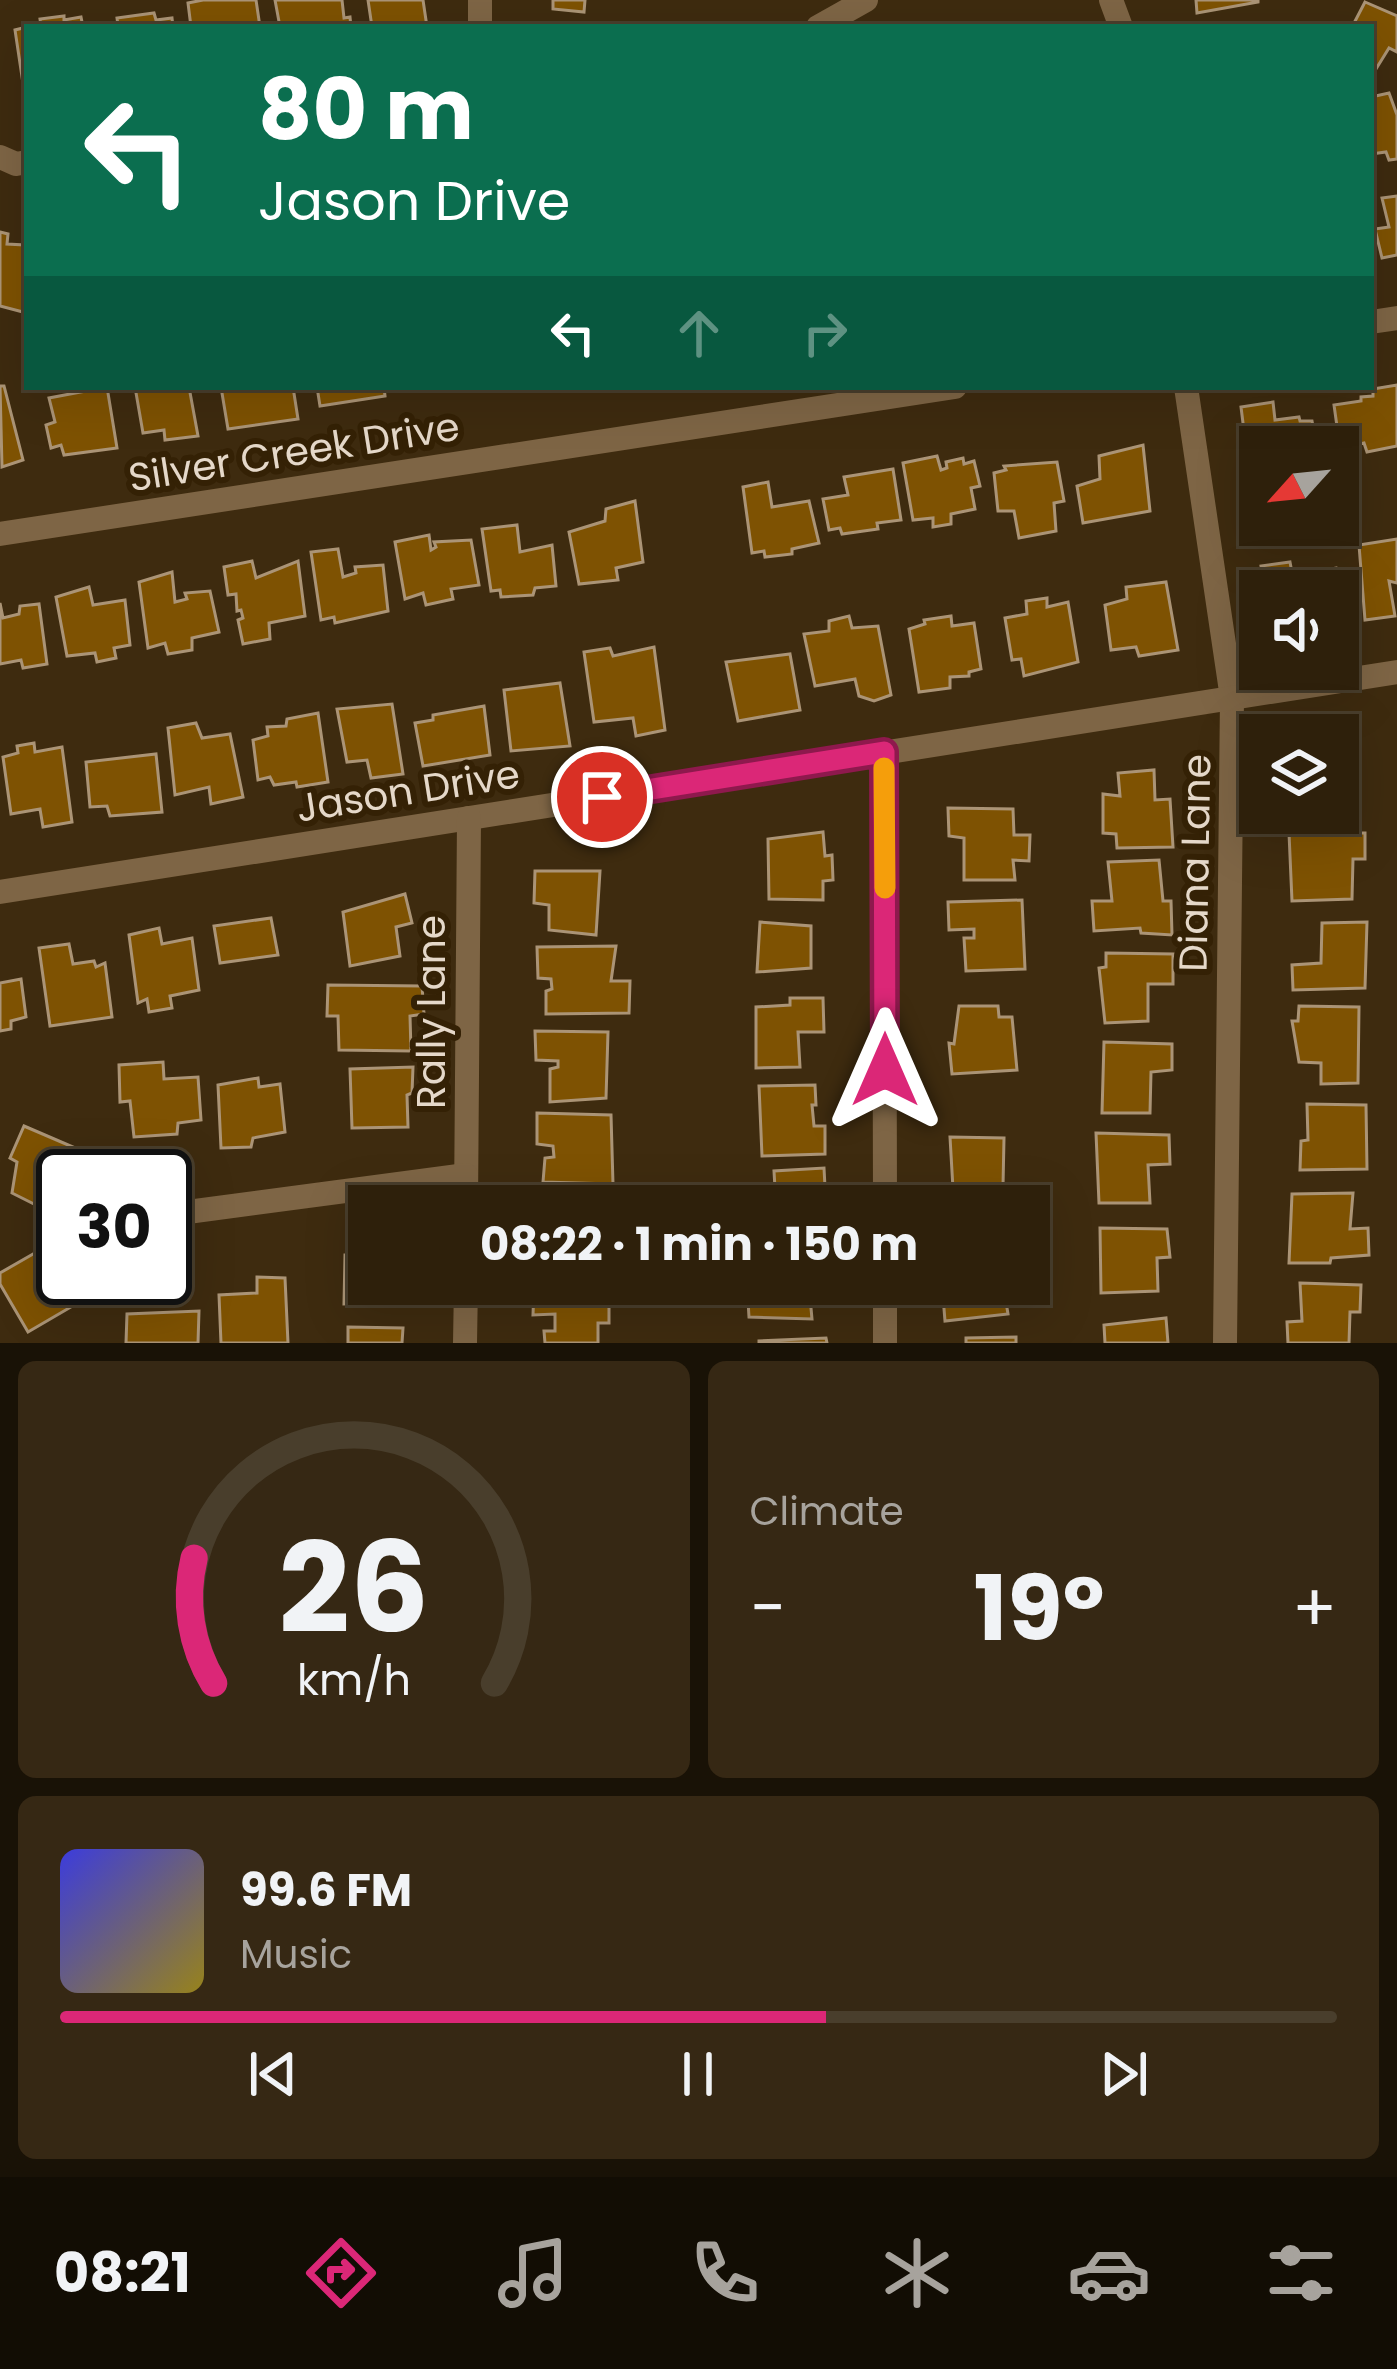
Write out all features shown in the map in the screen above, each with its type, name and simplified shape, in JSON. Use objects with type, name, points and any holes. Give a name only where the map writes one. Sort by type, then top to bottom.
[{"type":"street","points":[[823,24],[866,0]]},
{"type":"street","name":"Silver Creek Drive","points":[[0,534],[936,390]]},
{"type":"street","name":"Diana Lane","points":[[1186,390],[1232,698],[1226,1343]]},
{"type":"street","name":"Jason Drive","points":[[0,892],[1397,672]]},
{"type":"street","points":[[884,752],[885,1185]]},
{"type":"street","name":"Rally Lane","points":[[466,1185],[469,818]]},
{"type":"street","points":[[192,1211],[466,1175]]},
{"type":"street","points":[[465,1343],[466,1305]]},
{"type":"street","points":[[885,1305],[885,1343]]},
{"type":"building","points":[[256,0],[260,24],[191,24],[188,3]]},
{"type":"building","points":[[275,0],[342,0],[344,18],[350,17],[351,24],[279,24]]},
{"type":"building","points":[[368,0],[423,0],[427,24],[372,24]]},
{"type":"building","points":[[553,0],[585,0],[584,12],[553,9]]},
{"type":"building","points":[[1196,0],[1258,0],[1258,2],[1197,13]]},
{"type":"building","points":[[1365,2],[1397,16],[1397,52],[1389,48],[1374,68],[1374,24],[1354,24]]},
{"type":"building","points":[[154,13],[156,20],[172,18],[173,24],[118,24],[117,18]]},
{"type":"building","points":[[81,17],[82,24],[41,24],[40,19]]},
{"type":"building","points":[[24,28],[24,90],[15,30]]},
{"type":"building","points":[[1389,93],[1397,115],[1397,159],[1389,160],[1386,152],[1374,154],[1374,96]]},
{"type":"building","points":[[1397,196],[1397,255],[1382,258],[1375,229],[1389,227],[1382,198]]},
{"type":"building","points":[[0,232],[8,234],[7,244],[24,245],[24,297],[23,312],[0,306]]},
{"type":"building","points":[[1397,385],[1397,446],[1367,452],[1364,443],[1359,444],[1359,426],[1337,426],[1334,405],[1361,401],[1361,397],[1373,396],[1374,390]]},
{"type":"building","points":[[0,386],[4,386],[23,460],[2,467]]},
{"type":"building","points":[[107,390],[117,448],[64,455],[61,445],[51,448],[46,425],[55,422],[49,398]]},
{"type":"building","points":[[136,390],[190,390],[198,436],[165,440],[164,430],[143,433]]},
{"type":"building","points":[[222,390],[293,390],[298,419],[228,429]]},
{"type":"building","points":[[317,390],[384,390],[385,396],[320,406]]},
{"type":"building","points":[[1273,402],[1275,420],[1299,417],[1312,421],[1313,426],[1243,426],[1241,407]]},
{"type":"building","points":[[1143,445],[1150,511],[1083,523],[1077,486],[1100,479],[1099,456]]},
{"type":"building","points":[[937,456],[941,470],[947,468],[946,462],[974,461],[980,486],[971,488],[975,509],[951,514],[951,524],[933,527],[933,518],[913,520],[903,463]]},
{"type":"building","points":[[1057,462],[1064,501],[1054,503],[1056,531],[1019,538],[1014,511],[998,511],[994,473],[1006,470],[1004,466]]},
{"type":"building","points":[[893,469],[901,520],[842,534],[840,528],[829,530],[823,499],[848,495],[844,477]]},
{"type":"building","points":[[768,482],[772,507],[809,501],[819,543],[792,549],[792,554],[765,557],[764,551],[752,553],[743,487]]},
{"type":"building","points":[[635,501],[643,562],[616,568],[618,580],[579,584],[569,532],[605,521],[606,509]]},
{"type":"building","points":[[517,525],[520,552],[552,545],[556,586],[535,588],[533,595],[501,597],[500,590],[491,591],[482,529]]},
{"type":"building","points":[[429,535],[431,550],[436,547],[434,542],[471,540],[479,585],[451,589],[453,599],[426,605],[423,593],[405,599],[395,542]]},
{"type":"building","points":[[1397,539],[1397,583],[1389,581],[1395,616],[1365,620],[1359,545]]},
{"type":"building","points":[[338,549],[343,577],[356,573],[355,567],[383,565],[388,611],[335,623],[334,617],[321,620],[311,552]]},
{"type":"building","points":[[252,561],[256,578],[298,561],[305,616],[269,623],[270,639],[243,644],[238,620],[243,618],[241,610],[237,611],[236,594],[228,595],[224,567]]},
{"type":"building","points":[[1290,562],[1291,570],[1262,570],[1261,566]]},
{"type":"building","points":[[172,572],[175,602],[187,599],[185,593],[210,591],[219,632],[192,638],[192,650],[168,654],[165,643],[148,648],[139,582]]},
{"type":"building","points":[[1166,582],[1178,650],[1139,656],[1136,647],[1111,650],[1105,605],[1127,599],[1126,587]]},
{"type":"building","points":[[89,587],[93,605],[125,600],[130,645],[114,648],[116,658],[97,662],[95,653],[67,656],[56,597]]},
{"type":"building","points":[[1047,598],[1047,607],[1068,602],[1078,662],[1024,676],[1021,659],[1012,660],[1005,618],[1027,614],[1026,601]]},
{"type":"building","points":[[0,603],[3,618],[19,614],[20,606],[39,604],[47,664],[23,668],[21,660],[0,664]]},
{"type":"building","points":[[849,616],[852,628],[878,626],[891,695],[874,701],[859,696],[855,679],[815,686],[804,634],[829,631],[829,621]]},
{"type":"building","points":[[951,616],[952,626],[974,623],[981,669],[969,676],[950,677],[950,688],[919,692],[909,629],[925,624],[924,620]]},
{"type":"building","points":[[654,647],[665,730],[636,736],[633,718],[594,722],[584,652],[610,648],[613,656]]},
{"type":"building","points":[[790,654],[800,710],[738,721],[726,662]]},
{"type":"building","points":[[560,683],[570,746],[511,751],[504,690]]},
{"type":"building","points":[[392,704],[403,774],[371,778],[367,760],[347,762],[337,709]]},
{"type":"building","points":[[484,706],[490,755],[423,766],[415,723]]},
{"type":"building","points":[[318,713],[328,782],[297,787],[296,782],[274,785],[270,777],[258,780],[253,740],[268,736],[267,727],[286,726],[287,719]]},
{"type":"building","points":[[196,723],[202,738],[230,734],[243,797],[211,804],[209,787],[175,795],[168,728]]},
{"type":"building","points":[[34,743],[35,752],[62,747],[72,822],[43,827],[40,809],[11,814],[3,757],[18,753],[17,746]]},
{"type":"building","points":[[156,754],[162,812],[110,816],[107,806],[90,807],[86,762]]},
{"type":"building","points":[[1154,770],[1155,800],[1170,799],[1173,847],[1117,848],[1116,834],[1103,833],[1103,794],[1120,796],[1118,773]]},
{"type":"building","points":[[948,808],[1013,809],[1014,835],[1030,835],[1029,861],[1013,860],[1015,880],[964,880],[964,838],[949,836]]},
{"type":"building","points":[[823,832],[825,856],[832,855],[833,880],[823,881],[823,900],[769,899],[768,839]]},
{"type":"building","points":[[1365,833],[1365,859],[1353,859],[1352,899],[1292,901],[1289,834]]},
{"type":"building","points":[[1159,860],[1163,901],[1171,901],[1172,935],[1141,933],[1140,928],[1094,931],[1092,901],[1112,901],[1108,862]]},
{"type":"building","points":[[535,871],[600,871],[596,935],[549,930],[549,905],[534,903]]},
{"type":"building","points":[[405,894],[412,923],[396,927],[400,956],[350,966],[343,912]]},
{"type":"building","points":[[1022,900],[1025,969],[966,971],[964,938],[974,938],[974,929],[949,930],[948,902]]},
{"type":"building","points":[[271,918],[278,955],[220,963],[214,926]]},
{"type":"building","points":[[760,922],[811,926],[811,968],[757,972]]},
{"type":"building","points":[[1367,922],[1365,988],[1293,990],[1292,965],[1321,963],[1322,923]]},
{"type":"building","points":[[159,928],[162,944],[192,938],[199,990],[170,996],[172,1008],[149,1012],[147,999],[138,1003],[129,935]]},
{"type":"building","points":[[69,944],[73,964],[94,961],[96,967],[105,963],[112,1017],[50,1026],[39,948]]},
{"type":"building","points":[[616,946],[611,981],[630,981],[629,1013],[546,1014],[551,979],[538,978],[537,947]]},
{"type":"building","points":[[1106,953],[1173,954],[1173,984],[1148,984],[1148,1021],[1105,1023],[1099,968],[1106,967]]},
{"type":"building","points":[[21,979],[26,1017],[0,1031],[0,983]]},
{"type":"building","points":[[328,985],[422,986],[424,1014],[410,1016],[411,1051],[339,1050],[338,1016],[327,1016]]},
{"type":"building","points":[[790,998],[823,998],[824,1032],[798,1032],[800,1067],[756,1068],[756,1007],[790,1005]]},
{"type":"building","points":[[959,1006],[998,1006],[999,1017],[1012,1017],[1017,1070],[952,1074],[949,1043],[954,1044]]},
{"type":"building","points":[[1299,1006],[1359,1007],[1358,1083],[1321,1084],[1321,1063],[1299,1062],[1292,1021],[1298,1021]]},
{"type":"building","points":[[535,1031],[608,1032],[606,1098],[550,1102],[550,1069],[558,1067],[558,1061],[536,1060]]},
{"type":"building","points":[[1104,1042],[1172,1044],[1172,1070],[1151,1072],[1150,1113],[1102,1113]]},
{"type":"building","points":[[163,1062],[164,1079],[198,1077],[201,1120],[178,1123],[177,1134],[134,1137],[130,1101],[120,1102],[119,1065]]},
{"type":"building","points":[[413,1067],[412,1093],[407,1095],[408,1127],[352,1128],[350,1069]]},
{"type":"building","points":[[258,1078],[259,1087],[280,1084],[285,1132],[253,1138],[251,1147],[221,1148],[218,1085]]},
{"type":"building","points":[[815,1085],[814,1126],[825,1126],[825,1154],[762,1156],[759,1086]]},
{"type":"building","points":[[1307,1104],[1366,1105],[1367,1169],[1300,1170],[1301,1141],[1308,1140]]},
{"type":"building","points":[[537,1113],[611,1115],[613,1184],[543,1182],[545,1158],[554,1157],[553,1146],[537,1144]]},
{"type":"building","points":[[24,1126],[78,1149],[36,1149],[36,1205],[12,1193],[17,1162],[10,1158]]},
{"type":"building","points":[[1096,1133],[1169,1135],[1170,1164],[1148,1165],[1150,1203],[1099,1203]]},
{"type":"building","points":[[950,1137],[1004,1138],[1003,1185],[953,1185]]},
{"type":"building","points":[[824,1168],[825,1185],[775,1185],[774,1171]]},
{"type":"building","points":[[1353,1193],[1350,1229],[1368,1228],[1369,1255],[1331,1258],[1330,1263],[1289,1263],[1292,1194]]},
{"type":"building","points":[[1100,1228],[1167,1229],[1170,1257],[1157,1258],[1158,1291],[1101,1293]]},
{"type":"building","points":[[36,1252],[36,1305],[74,1305],[28,1332],[0,1284],[0,1273]]},
{"type":"building","points":[[345,1255],[348,1255],[348,1304],[344,1304]]},
{"type":"building","points":[[257,1277],[285,1278],[288,1343],[221,1343],[219,1295],[257,1293]]},
{"type":"building","points":[[1300,1283],[1361,1285],[1360,1312],[1350,1312],[1349,1343],[1288,1343],[1287,1322],[1302,1321]]},
{"type":"building","points":[[533,1305],[609,1305],[609,1323],[598,1323],[598,1343],[545,1343],[544,1331],[555,1331],[555,1314],[533,1315]]},
{"type":"building","points":[[748,1305],[811,1305],[812,1319],[749,1317]]},
{"type":"building","points":[[944,1305],[1006,1305],[1008,1314],[945,1321]]},
{"type":"building","points":[[199,1311],[198,1343],[126,1343],[127,1314]]},
{"type":"building","points":[[1166,1318],[1168,1343],[1105,1343],[1104,1325]]},
{"type":"building","points":[[348,1327],[403,1328],[402,1343],[348,1343]]},
{"type":"building","points":[[1016,1337],[1016,1343],[966,1343],[966,1338]]},
{"type":"building","points":[[826,1338],[827,1343],[759,1343],[759,1341]]},
{"type":"slow traffic","points":[[884,768],[885,888]]},
{"type":"route","points":[[602,797],[884,752],[885,1070]]}]
